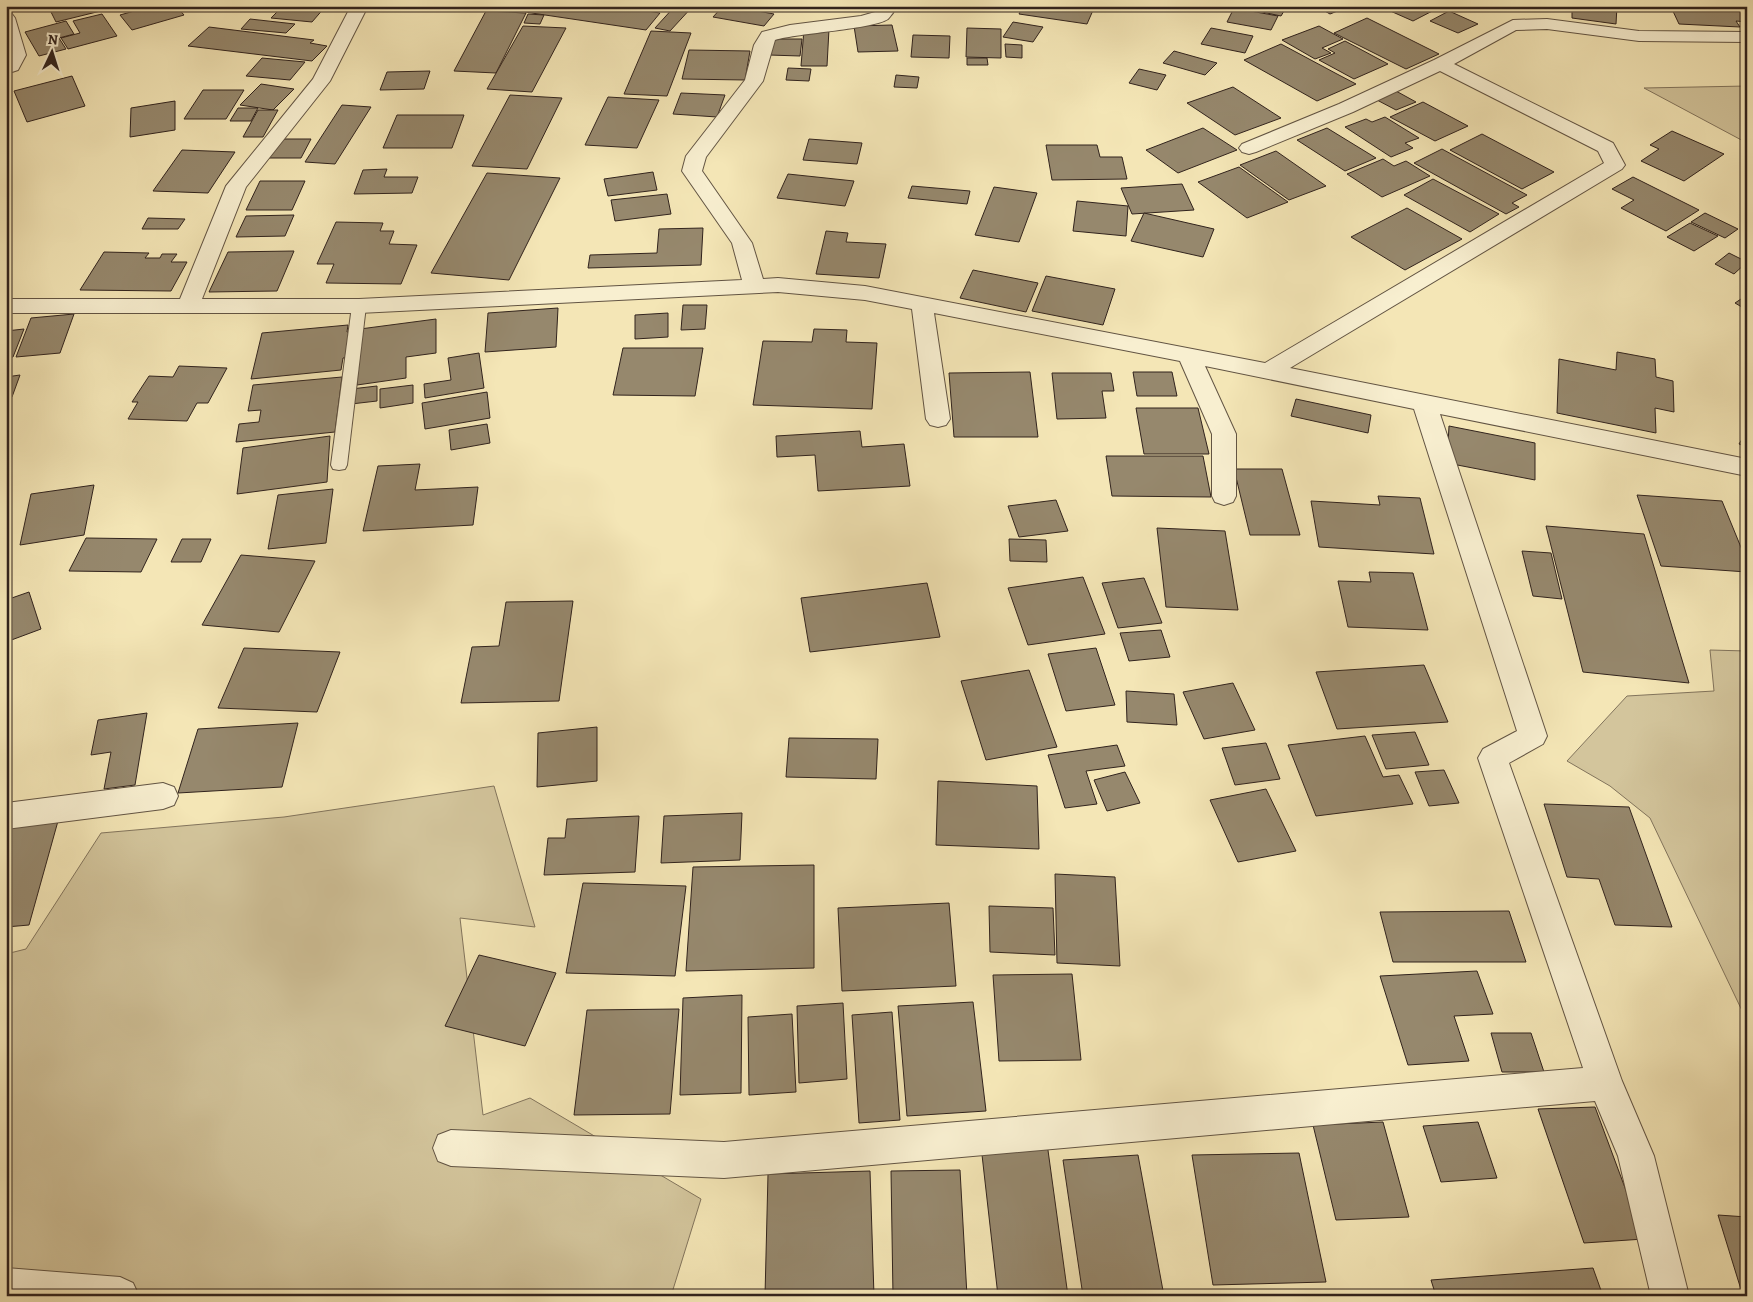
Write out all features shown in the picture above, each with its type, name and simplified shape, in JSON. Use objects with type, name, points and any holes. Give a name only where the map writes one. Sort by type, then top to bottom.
[{"type":"street","points":[[189,305],[236,186],[320,81],[360,6]]},
{"type":"street","points":[[754,286],[742,243],[692,171],[696,156],[754,81],[763,45],[768,36],[790,30],[862,21],[881,16],[889,6]]},
{"type":"street","points":[[6,18],[17,55],[12,66],[6,69]]},
{"type":"street","points":[[1248,148],[1346,108],[1440,64],[1508,19],[1640,36],[1747,37]]},
{"type":"street","points":[[1269,371],[1615,165],[1606,147],[1440,64]]},
{"type":"street","points":[[6,306],[359,306],[778,285],[865,293],[1189,355],[1747,468]]},
{"type":"street","points":[[922,303],[938,419]]},
{"type":"street","points":[[1189,355],[1224,434],[1224,496]]},
{"type":"street","points":[[1424,402],[1533,736],[1494,758],[1605,1083],[1636,1156],[1670,1296]]},
{"type":"street","points":[[6,816],[163,796]]},
{"type":"street","points":[[451,1148],[724,1160],[1605,1083]]},
{"type":"street","points":[[6,1287],[120,1296]]},
{"type":"lane","points":[[340,465],[359,306]]},
{"type":"shaded area","points":[[1747,86],[1747,143],[1644,88]]},
{"type":"shaded area","points":[[1710,650],[1747,651],[1747,1021],[1650,818],[1610,786],[1567,761],[1627,696],[1714,691]]},
{"type":"shaded area","points":[[494,786],[535,927],[460,918],[483,1115],[530,1098],[701,1199],[671,1296],[6,1296],[6,954],[26,949],[101,833],[284,817]]},
{"type":"building","points":[[48,6],[121,6],[56,22]]},
{"type":"building","points":[[152,6],[176,6],[184,15],[132,30],[120,15]]},
{"type":"building","points":[[283,6],[325,7],[312,22],[271,18]]},
{"type":"building","points":[[530,6],[615,6],[660,13],[646,30],[525,12]]},
{"type":"building","points":[[675,6],[693,6],[670,31],[655,28]]},
{"type":"building","points":[[723,6],[774,14],[764,26],[713,17]]},
{"type":"building","points":[[1023,6],[1082,6],[1094,8],[1087,24],[1019,14]]},
{"type":"building","points":[[1250,6],[1287,6],[1281,16],[1248,9]]},
{"type":"building","points":[[1316,6],[1350,6],[1330,14]]},
{"type":"building","points":[[1379,6],[1442,6],[1413,21]]},
{"type":"building","points":[[1572,6],[1617,6],[1616,24],[1572,18]]},
{"type":"building","points":[[1678,6],[1747,6],[1747,22],[1736,21],[1740,27],[1679,24],[1671,7],[1679,8]]},
{"type":"building","points":[[1234,8],[1278,16],[1271,30],[1227,22]]},
{"type":"building","points":[[486,11],[526,13],[496,73],[454,71]]},
{"type":"building","points":[[1449,11],[1478,24],[1458,33],[1430,21]]},
{"type":"building","points":[[102,14],[117,36],[68,49],[61,38],[80,33],[73,21]]},
{"type":"building","points":[[528,14],[544,15],[540,24],[524,23]]},
{"type":"building","points":[[1367,18],[1439,54],[1406,69],[1334,33]]},
{"type":"building","points":[[250,19],[295,24],[286,33],[241,29]]},
{"type":"building","points":[[66,21],[74,34],[59,38],[66,49],[39,56],[25,32]]},
{"type":"building","points":[[1013,22],[1043,27],[1033,42],[1003,37]]},
{"type":"building","points":[[892,25],[898,51],[858,52],[854,26]]},
{"type":"building","points":[[523,26],[566,28],[532,92],[487,89]]},
{"type":"building","points":[[1319,26],[1343,39],[1322,48],[1331,53],[1315,59],[1282,40]]},
{"type":"building","points":[[209,27],[314,40],[310,43],[327,46],[312,61],[188,46]]},
{"type":"building","points":[[967,28],[1001,29],[1001,58],[966,57]]},
{"type":"building","points":[[1211,28],[1253,36],[1245,53],[1201,44]]},
{"type":"building","points":[[804,29],[829,29],[827,66],[801,66]]},
{"type":"building","points":[[651,31],[691,33],[667,96],[624,94]]},
{"type":"building","points":[[913,35],[950,36],[949,58],[911,57]]},
{"type":"building","points":[[772,39],[802,39],[800,56],[769,55]]},
{"type":"building","points":[[1345,41],[1388,64],[1354,79],[1319,60],[1335,53],[1328,49]]},
{"type":"building","points":[[1005,44],[1022,45],[1022,58],[1006,57]]},
{"type":"building","points":[[1281,44],[1356,84],[1317,101],[1244,60]]},
{"type":"building","points":[[689,50],[750,51],[745,80],[682,79]]},
{"type":"building","points":[[1174,51],[1217,63],[1205,75],[1163,63]]},
{"type":"building","points":[[262,58],[305,62],[290,80],[246,76]]},
{"type":"building","points":[[967,58],[987,58],[988,65],[967,65]]},
{"type":"building","points":[[788,68],[811,69],[809,81],[786,80]]},
{"type":"building","points":[[1139,69],[1166,75],[1157,90],[1129,83]]},
{"type":"building","points":[[430,71],[424,89],[380,90],[387,72]]},
{"type":"building","points":[[896,75],[919,77],[917,88],[894,87]]},
{"type":"building","points":[[72,76],[85,106],[27,122],[14,91]]},
{"type":"building","points":[[261,84],[294,89],[273,110],[240,105]]},
{"type":"building","points":[[1233,87],[1281,118],[1235,135],[1187,103]]},
{"type":"building","points":[[203,90],[244,90],[226,119],[184,119]]},
{"type":"building","points":[[1396,91],[1416,102],[1396,110],[1377,100]]},
{"type":"building","points":[[681,93],[725,95],[717,117],[673,114]]},
{"type":"building","points":[[510,95],[562,98],[527,169],[472,166]]},
{"type":"building","points":[[608,97],[659,100],[637,148],[585,145]]},
{"type":"building","points":[[175,101],[175,130],[130,137],[131,108]]},
{"type":"building","points":[[1423,102],[1468,126],[1435,141],[1390,117]]},
{"type":"building","points":[[342,105],[371,107],[335,164],[305,162]]},
{"type":"building","points":[[238,108],[258,108],[251,121],[230,121]]},
{"type":"building","points":[[258,110],[278,110],[263,137],[243,137]]},
{"type":"building","points":[[397,115],[464,115],[452,148],[383,148]]},
{"type":"building","points":[[1385,117],[1419,138],[1405,143],[1413,148],[1391,157],[1345,127],[1366,119],[1372,122]]},
{"type":"building","points":[[1203,128],[1237,150],[1178,173],[1146,150]]},
{"type":"building","points":[[1327,128],[1376,158],[1345,171],[1297,140]]},
{"type":"building","points":[[1672,131],[1724,154],[1684,181],[1641,161],[1659,149],[1650,145]]},
{"type":"building","points":[[1482,134],[1554,172],[1522,189],[1450,150]]},
{"type":"building","points":[[279,139],[311,139],[301,158],[269,158]]},
{"type":"building","points":[[809,139],[862,143],[857,164],[803,160]]},
{"type":"building","points":[[1046,145],[1097,145],[1100,157],[1122,157],[1127,179],[1052,180]]},
{"type":"building","points":[[1442,149],[1527,195],[1512,203],[1519,207],[1506,214],[1414,163]]},
{"type":"building","points":[[182,150],[235,152],[208,193],[153,191]]},
{"type":"building","points":[[1276,151],[1326,186],[1289,200],[1240,165]]},
{"type":"building","points":[[1383,159],[1394,166],[1406,161],[1430,176],[1382,197],[1347,174]]},
{"type":"building","points":[[1239,167],[1288,202],[1247,218],[1198,182]]},
{"type":"building","points":[[387,169],[384,177],[418,177],[412,193],[354,194],[363,170]]},
{"type":"building","points":[[653,172],[657,190],[608,196],[604,179]]},
{"type":"building","points":[[487,173],[560,178],[509,280],[431,273]]},
{"type":"building","points":[[788,174],[854,181],[845,206],[777,198]]},
{"type":"building","points":[[1633,177],[1699,210],[1666,231],[1621,208],[1634,200],[1612,189]]},
{"type":"building","points":[[1433,179],[1499,214],[1470,232],[1404,195]]},
{"type":"building","points":[[260,181],[305,181],[292,210],[246,210]]},
{"type":"building","points":[[1182,184],[1194,210],[1132,214],[1121,188]]},
{"type":"building","points":[[912,186],[970,191],[967,204],[908,198]]},
{"type":"building","points":[[994,187],[1037,193],[1019,242],[975,235]]},
{"type":"building","points":[[667,194],[671,214],[615,221],[611,200]]},
{"type":"building","points":[[1077,201],[1128,206],[1126,236],[1073,231]]},
{"type":"building","points":[[1407,208],[1462,239],[1405,270],[1351,237]]},
{"type":"building","points":[[1144,213],[1214,229],[1203,257],[1131,241]]},
{"type":"building","points":[[1705,213],[1738,229],[1725,238],[1691,222]]},
{"type":"building","points":[[294,215],[285,236],[236,237],[246,216]]},
{"type":"building","points":[[148,218],[185,219],[178,229],[142,229]]},
{"type":"building","points":[[336,222],[383,223],[380,231],[394,231],[389,244],[417,245],[401,284],[326,283],[334,264],[317,264]]},
{"type":"building","points":[[1690,223],[1718,236],[1694,251],[1667,237]]},
{"type":"building","points":[[703,228],[701,265],[588,268],[590,255],[657,253],[659,229]]},
{"type":"building","points":[[826,231],[848,233],[846,242],[886,244],[879,278],[816,274]]},
{"type":"building","points":[[294,251],[277,291],[209,292],[228,252]]},
{"type":"building","points":[[104,252],[149,253],[145,258],[160,258],[162,254],[177,254],[171,262],[187,262],[171,291],[80,290]]},
{"type":"building","points":[[1729,253],[1747,262],[1734,274],[1715,264]]},
{"type":"building","points":[[973,270],[1038,283],[1026,312],[960,298]]},
{"type":"building","points":[[1046,276],[1115,289],[1103,325],[1032,311]]},
{"type":"building","points":[[1747,295],[1747,310],[1735,303]]},
{"type":"building","points":[[683,305],[707,305],[705,329],[681,330]]},
{"type":"building","points":[[558,308],[556,347],[485,352],[488,313]]},
{"type":"building","points":[[668,313],[668,337],[635,339],[635,315]]},
{"type":"building","points":[[74,314],[60,353],[16,357],[31,318]]},
{"type":"building","points":[[436,319],[436,353],[406,357],[406,378],[357,385],[360,329]]},
{"type":"building","points":[[348,325],[347,332],[353,332],[349,357],[343,358],[341,370],[251,379],[262,333]]},
{"type":"building","points":[[24,329],[13,357],[6,358],[6,331]]},
{"type":"building","points":[[814,329],[847,330],[846,342],[877,343],[872,409],[753,405],[763,341],[812,342]]},
{"type":"building","points":[[623,348],[703,348],[695,396],[613,395]]},
{"type":"building","points":[[1617,352],[1655,359],[1656,377],[1673,381],[1674,412],[1655,408],[1656,433],[1557,413],[1559,359],[1616,370]]},
{"type":"building","points":[[479,353],[484,388],[425,398],[424,384],[451,380],[448,358]]},
{"type":"building","points":[[179,366],[227,368],[208,403],[197,403],[187,421],[128,419],[138,402],[132,402],[149,376],[173,377]]},
{"type":"building","points":[[1030,372],[1038,437],[954,437],[949,373]]},
{"type":"building","points":[[1133,372],[1172,372],[1177,396],[1137,396]]},
{"type":"building","points":[[1052,373],[1111,373],[1114,391],[1102,391],[1106,418],[1057,419]]},
{"type":"building","points":[[20,375],[12,397],[6,397],[6,377]]},
{"type":"building","points":[[342,377],[335,432],[236,442],[239,424],[259,422],[261,410],[248,411],[253,385]]},
{"type":"building","points":[[413,385],[413,403],[380,408],[380,389]]},
{"type":"building","points":[[377,386],[377,401],[351,404],[351,389]]},
{"type":"building","points":[[487,392],[490,418],[425,429],[422,403]]},
{"type":"building","points":[[1296,399],[1371,415],[1368,433],[1291,416]]},
{"type":"building","points":[[1136,408],[1198,408],[1209,454],[1144,454]]},
{"type":"building","points":[[487,424],[490,443],[451,450],[449,430]]},
{"type":"building","points":[[1449,426],[1535,443],[1535,480],[1447,463]]},
{"type":"building","points":[[860,431],[862,447],[904,444],[910,486],[818,491],[815,455],[777,457],[776,436]]},
{"type":"building","points":[[1747,431],[1747,447],[1739,444]]},
{"type":"building","points":[[330,436],[327,482],[237,494],[243,448]]},
{"type":"building","points":[[1106,456],[1203,456],[1211,497],[1112,496]]},
{"type":"building","points":[[420,464],[415,490],[478,487],[473,525],[363,531],[378,466]]},
{"type":"building","points":[[1234,469],[1282,469],[1300,535],[1250,535]]},
{"type":"building","points":[[94,485],[84,535],[20,545],[31,494]]},
{"type":"building","points":[[333,489],[326,543],[268,549],[278,495]]},
{"type":"building","points":[[1637,495],[1722,501],[1747,562],[1747,572],[1661,566]]},
{"type":"building","points":[[1378,496],[1420,498],[1434,554],[1319,547],[1311,501],[1380,505]]},
{"type":"building","points":[[1056,500],[1068,531],[1019,537],[1008,506]]},
{"type":"building","points":[[1546,526],[1644,534],[1689,683],[1583,672]]},
{"type":"building","points":[[1157,528],[1225,531],[1238,610],[1166,607]]},
{"type":"building","points":[[86,538],[157,539],[141,572],[69,571]]},
{"type":"building","points":[[182,539],[211,539],[201,562],[171,562]]},
{"type":"building","points":[[1009,539],[1046,540],[1047,562],[1010,561]]},
{"type":"building","points":[[1522,551],[1551,553],[1562,599],[1533,596]]},
{"type":"building","points":[[241,555],[315,561],[279,632],[202,625]]},
{"type":"building","points":[[1369,572],[1413,573],[1428,630],[1348,627],[1338,581],[1371,582]]},
{"type":"building","points":[[1083,577],[1105,634],[1028,645],[1008,588]]},
{"type":"building","points":[[1144,578],[1162,623],[1118,628],[1102,583]]},
{"type":"building","points":[[927,583],[940,637],[810,652],[801,598]]},
{"type":"building","points":[[29,592],[41,629],[6,642],[6,600]]},
{"type":"building","points":[[573,601],[559,701],[461,703],[472,647],[499,646],[506,602]]},
{"type":"building","points":[[1161,630],[1170,657],[1129,661],[1120,633]]},
{"type":"building","points":[[244,648],[340,652],[317,712],[218,708]]},
{"type":"building","points":[[1096,648],[1115,705],[1066,711],[1048,654]]},
{"type":"building","points":[[1424,665],[1448,722],[1337,729],[1316,672]]},
{"type":"building","points":[[1029,670],[1057,747],[986,760],[961,681]]},
{"type":"building","points":[[1233,683],[1255,730],[1204,739],[1183,692]]},
{"type":"building","points":[[1126,691],[1174,694],[1177,725],[1127,722]]},
{"type":"building","points":[[147,713],[135,785],[104,789],[111,752],[91,755],[98,720]]},
{"type":"building","points":[[298,723],[282,787],[178,793],[198,729]]},
{"type":"building","points":[[597,727],[597,781],[537,787],[538,733]]},
{"type":"building","points":[[1415,732],[1429,765],[1386,769],[1372,735]]},
{"type":"building","points":[[1365,736],[1383,777],[1399,775],[1413,804],[1316,816],[1288,745]]},
{"type":"building","points":[[789,738],[878,739],[876,779],[786,777]]},
{"type":"building","points":[[1266,743],[1280,779],[1235,785],[1222,748]]},
{"type":"building","points":[[1117,745],[1125,766],[1086,771],[1097,804],[1065,808],[1048,755]]},
{"type":"building","points":[[1444,770],[1459,803],[1429,806],[1415,772]]},
{"type":"building","points":[[1125,772],[1140,803],[1107,811],[1094,780]]},
{"type":"building","points":[[938,781],[1037,786],[1039,849],[936,845]]},
{"type":"building","points":[[1266,789],[1296,851],[1238,862],[1210,800]]},
{"type":"building","points":[[1544,804],[1629,807],[1672,927],[1615,925],[1599,879],[1567,877]]},
{"type":"building","points":[[742,813],[740,860],[661,863],[664,816]]},
{"type":"building","points":[[639,816],[635,872],[544,875],[548,838],[565,838],[567,819]]},
{"type":"building","points":[[58,821],[29,925],[6,927],[6,827]]},
{"type":"building","points":[[814,865],[814,968],[686,971],[693,867]]},
{"type":"building","points":[[1055,874],[1115,877],[1120,966],[1057,963]]},
{"type":"building","points":[[583,883],[686,886],[675,976],[566,973]]},
{"type":"building","points":[[949,903],[956,986],[842,991],[838,908]]},
{"type":"building","points":[[989,906],[1053,908],[1055,955],[990,952]]},
{"type":"building","points":[[1509,911],[1526,962],[1393,962],[1380,912]]},
{"type":"building","points":[[479,955],[556,973],[525,1046],[445,1026]]},
{"type":"building","points":[[1477,971],[1493,1014],[1454,1016],[1469,1061],[1408,1065],[1380,976]]},
{"type":"building","points":[[1072,974],[1081,1060],[999,1061],[993,975]]},
{"type":"building","points":[[742,995],[741,1093],[680,1095],[683,998]]},
{"type":"building","points":[[973,1002],[986,1111],[907,1116],[898,1006]]},
{"type":"building","points":[[843,1003],[847,1079],[799,1083],[797,1006]]},
{"type":"building","points":[[679,1009],[670,1114],[574,1115],[587,1010]]},
{"type":"building","points":[[892,1012],[900,1120],[859,1123],[852,1015]]},
{"type":"building","points":[[792,1014],[796,1092],[749,1095],[748,1017]]},
{"type":"building","points":[[1491,1033],[1531,1033],[1544,1072],[1502,1072]]},
{"type":"building","points":[[1595,1107],[1644,1239],[1584,1243],[1538,1109]]},
{"type":"building","points":[[1383,1122],[1409,1217],[1336,1220],[1313,1125]]},
{"type":"building","points":[[1478,1122],[1497,1178],[1441,1182],[1423,1126]]},
{"type":"building","points":[[1047,1143],[1068,1296],[998,1296],[981,1146]]},
{"type":"building","points":[[1299,1153],[1326,1282],[1213,1285],[1192,1155]]},
{"type":"building","points":[[1138,1155],[1164,1296],[1083,1296],[1063,1160]]},
{"type":"building","points":[[960,1170],[967,1296],[893,1296],[891,1171]]},
{"type":"building","points":[[870,1171],[874,1296],[765,1296],[768,1174]]},
{"type":"building","points":[[1718,1215],[1747,1217],[1747,1296],[1743,1296]]},
{"type":"building","points":[[1593,1268],[1603,1296],[1436,1296],[1431,1280]]}]
